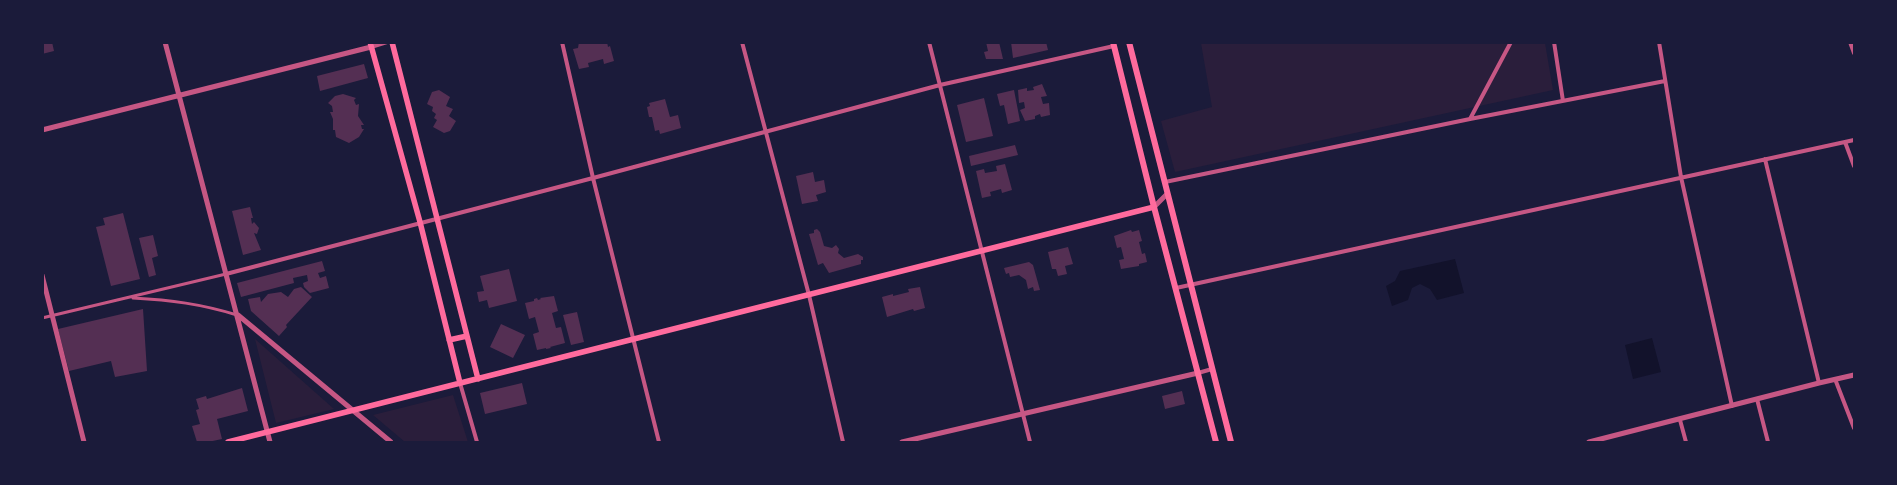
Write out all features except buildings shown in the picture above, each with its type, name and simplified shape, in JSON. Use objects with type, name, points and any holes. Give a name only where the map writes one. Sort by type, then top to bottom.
[{"type":"main road","points":[[392,42],[478,379]]},
{"type":"main road","points":[[1129,42],[1189,284],[1231,442]]},
{"type":"main road","points":[[370,44],[420,222],[460,383]]},
{"type":"main road","points":[[1113,44],[1216,442]]},
{"type":"main road","points":[[228,442],[1154,207]]},
{"type":"main road","points":[[449,340],[467,336]]},
{"type":"street","points":[[165,42],[270,442]]},
{"type":"street","points":[[42,130],[178,96],[370,44],[387,42]]},
{"type":"street","points":[[562,42],[593,178],[659,442]]},
{"type":"street","points":[[742,42],[764,131],[809,295],[843,442]]},
{"type":"street","points":[[929,42],[1030,442]]},
{"type":"street","points":[[1470,119],[1511,42]]},
{"type":"street","points":[[1554,42],[1563,101]]},
{"type":"street","points":[[1659,42],[1681,177],[1732,406]]},
{"type":"street","points":[[1850,42],[1854,54]]},
{"type":"street","points":[[42,318],[226,274],[940,85],[1113,44]]},
{"type":"street","points":[[1164,182],[1665,81]]},
{"type":"street","points":[[1176,288],[1854,140]]},
{"type":"street","points":[[1845,142],[1854,166]]},
{"type":"street","points":[[1765,159],[1818,383]]},
{"type":"street","points":[[1154,207],[1167,194]]},
{"type":"street","points":[[42,275],[84,442]]},
{"type":"street","points":[[128,297],[188,302],[237,315],[391,442]]},
{"type":"street","points":[[902,442],[1212,369]]},
{"type":"street","points":[[1589,442],[1854,375]]},
{"type":"street","points":[[1835,379],[1854,428]]},
{"type":"street","points":[[460,383],[477,442]]},
{"type":"street","points":[[1758,399],[1768,442]]},
{"type":"street","points":[[1680,420],[1686,442]]},
{"type":"shaded area","points":[[1201,43],[1545,43],[1553,90],[1175,172],[1161,121],[1212,107]]},
{"type":"shaded area","points":[[1455,259],[1464,293],[1437,300],[1430,289],[1420,284],[1412,288],[1408,300],[1392,306],[1386,286],[1395,281],[1400,271]]},
{"type":"shaded area","points":[[1652,338],[1661,372],[1633,379],[1625,345]]},
{"type":"shaded area","points":[[255,339],[334,409],[276,423]]},
{"type":"shaded area","points":[[453,395],[468,442],[405,442],[373,415]]}]
